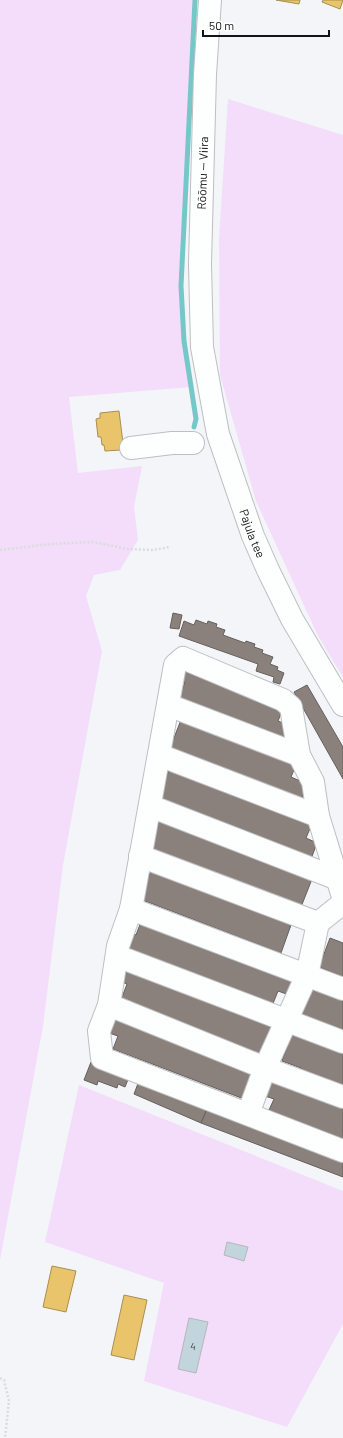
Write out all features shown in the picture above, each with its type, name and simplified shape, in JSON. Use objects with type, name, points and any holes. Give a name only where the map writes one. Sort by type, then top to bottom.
[{"type":"street","name":"Rõõmu — Viira","points":[[202,347],[200,264],[205,82],[210,0]]},
{"type":"street","name":"Pajula tee","points":[[202,347],[218,434],[253,536],[292,619],[343,705]]},
{"type":"street","points":[[131,448],[172,443],[193,443]]},
{"type":"street","points":[[340,888],[318,816],[313,782],[299,755],[291,707],[283,700],[184,658],[175,665],[131,909],[118,946],[110,1005],[99,1031],[102,1058],[343,1150]]},
{"type":"street","points":[[168,705],[299,755]]},
{"type":"street","points":[[159,755],[318,816]]},
{"type":"street","points":[[150,806],[340,888]]},
{"type":"street","points":[[140,856],[318,923]]},
{"type":"street","points":[[248,1114],[265,1068],[307,975],[318,923],[343,903]]},
{"type":"street","points":[[131,909],[343,989]]},
{"type":"street","points":[[117,956],[343,1042]]},
{"type":"street","points":[[110,1005],[265,1068],[343,1097]]},
{"type":"path","points":[[0,550],[51,544],[93,542],[128,549],[153,550],[170,547]]},
{"type":"path","points":[[0,1378],[4,1380],[9,1401],[5,1438]]},
{"type":"shaded area","points":[[0,0],[195,0],[181,286],[184,341],[191,387],[69,397],[78,473],[142,466],[134,507],[138,540],[120,570],[94,575],[86,596],[102,651],[63,865],[43,1026],[0,1260]]},
{"type":"shaded area","points":[[228,99],[343,135],[343,677],[318,636],[256,501],[220,375],[219,239]]},
{"type":"shaded area","points":[[79,1085],[343,1191],[343,1324],[287,1427],[144,1381],[164,1283],[45,1242]]},
{"type":"building: Homes","points":[[276,0],[300,0],[299,4]]},
{"type":"building: Homes","points":[[323,0],[343,0],[340,9],[322,2]]},
{"type":"building: Homes","points":[[119,411],[123,443],[121,443],[121,450],[105,451],[104,445],[102,445],[101,437],[98,437],[96,419],[100,418],[100,413]]},
{"type":"building: Homes","points":[[52,1266],[76,1271],[66,1312],[43,1307]]},
{"type":"building: Homes","points":[[124,1295],[147,1300],[134,1360],[111,1355]]},
{"type":"building: Industry","points":[[173,613],[182,615],[179,629],[170,628]]},
{"type":"building: Industry","points":[[196,620],[207,624],[208,621],[217,624],[216,627],[225,630],[223,635],[245,643],[246,641],[255,644],[254,647],[263,650],[262,653],[273,657],[270,664],[278,667],[277,670],[284,673],[280,684],[273,682],[274,677],[256,671],[258,664],[179,636],[184,621],[194,625]]},
{"type":"building: Industry","points":[[183,667],[284,706],[278,721],[288,725],[283,738],[179,698],[185,682],[178,680]]},
{"type":"building: Industry","points":[[307,685],[343,747],[343,779],[294,692]]},
{"type":"building: Industry","points":[[181,720],[296,765],[291,777],[307,784],[301,800],[170,748]]},
{"type":"building: Industry","points":[[169,770],[311,826],[306,838],[317,843],[311,859],[158,799]]},
{"type":"building: Industry","points":[[160,820],[312,879],[301,907],[149,848]]},
{"type":"building: Industry","points":[[151,871],[291,925],[281,953],[140,899]]},
{"type":"building: Industry","points":[[141,922],[297,983],[292,996],[278,991],[272,1006],[125,948],[131,933],[136,935]]},
{"type":"building: Industry","points":[[330,938],[343,943],[343,977],[319,967]]},
{"type":"building: Industry","points":[[127,968],[274,1026],[262,1056],[121,1000],[127,984],[122,982]]},
{"type":"building: Industry","points":[[312,986],[343,998],[343,1033],[301,1016]]},
{"type":"building: Industry","points":[[112,1016],[255,1071],[244,1099],[113,1049],[118,1036],[106,1032]]},
{"type":"building: Industry","points":[[292,1034],[343,1053],[343,1087],[300,1071],[301,1068],[282,1061]]},
{"type":"building: Industry","points":[[91,1062],[129,1077],[125,1087],[118,1084],[117,1088],[98,1081],[97,1085],[84,1080]]},
{"type":"building: Industry","points":[[272,1077],[343,1105],[343,1140],[269,1110],[274,1099],[265,1096]]},
{"type":"building: Industry","points":[[139,1081],[207,1109],[201,1123],[134,1094]]},
{"type":"building: Industry","points":[[207,1109],[343,1160],[343,1177],[201,1123]]},
{"type":"building: Other","points":[[227,1242],[248,1247],[244,1261],[224,1255]]},
{"type":"building: Other","points":[[189,1318],[208,1322],[196,1373],[178,1369]]},
{"type":"waterway","points":[[194,427],[196,419],[184,341],[181,286],[195,0]]}]
